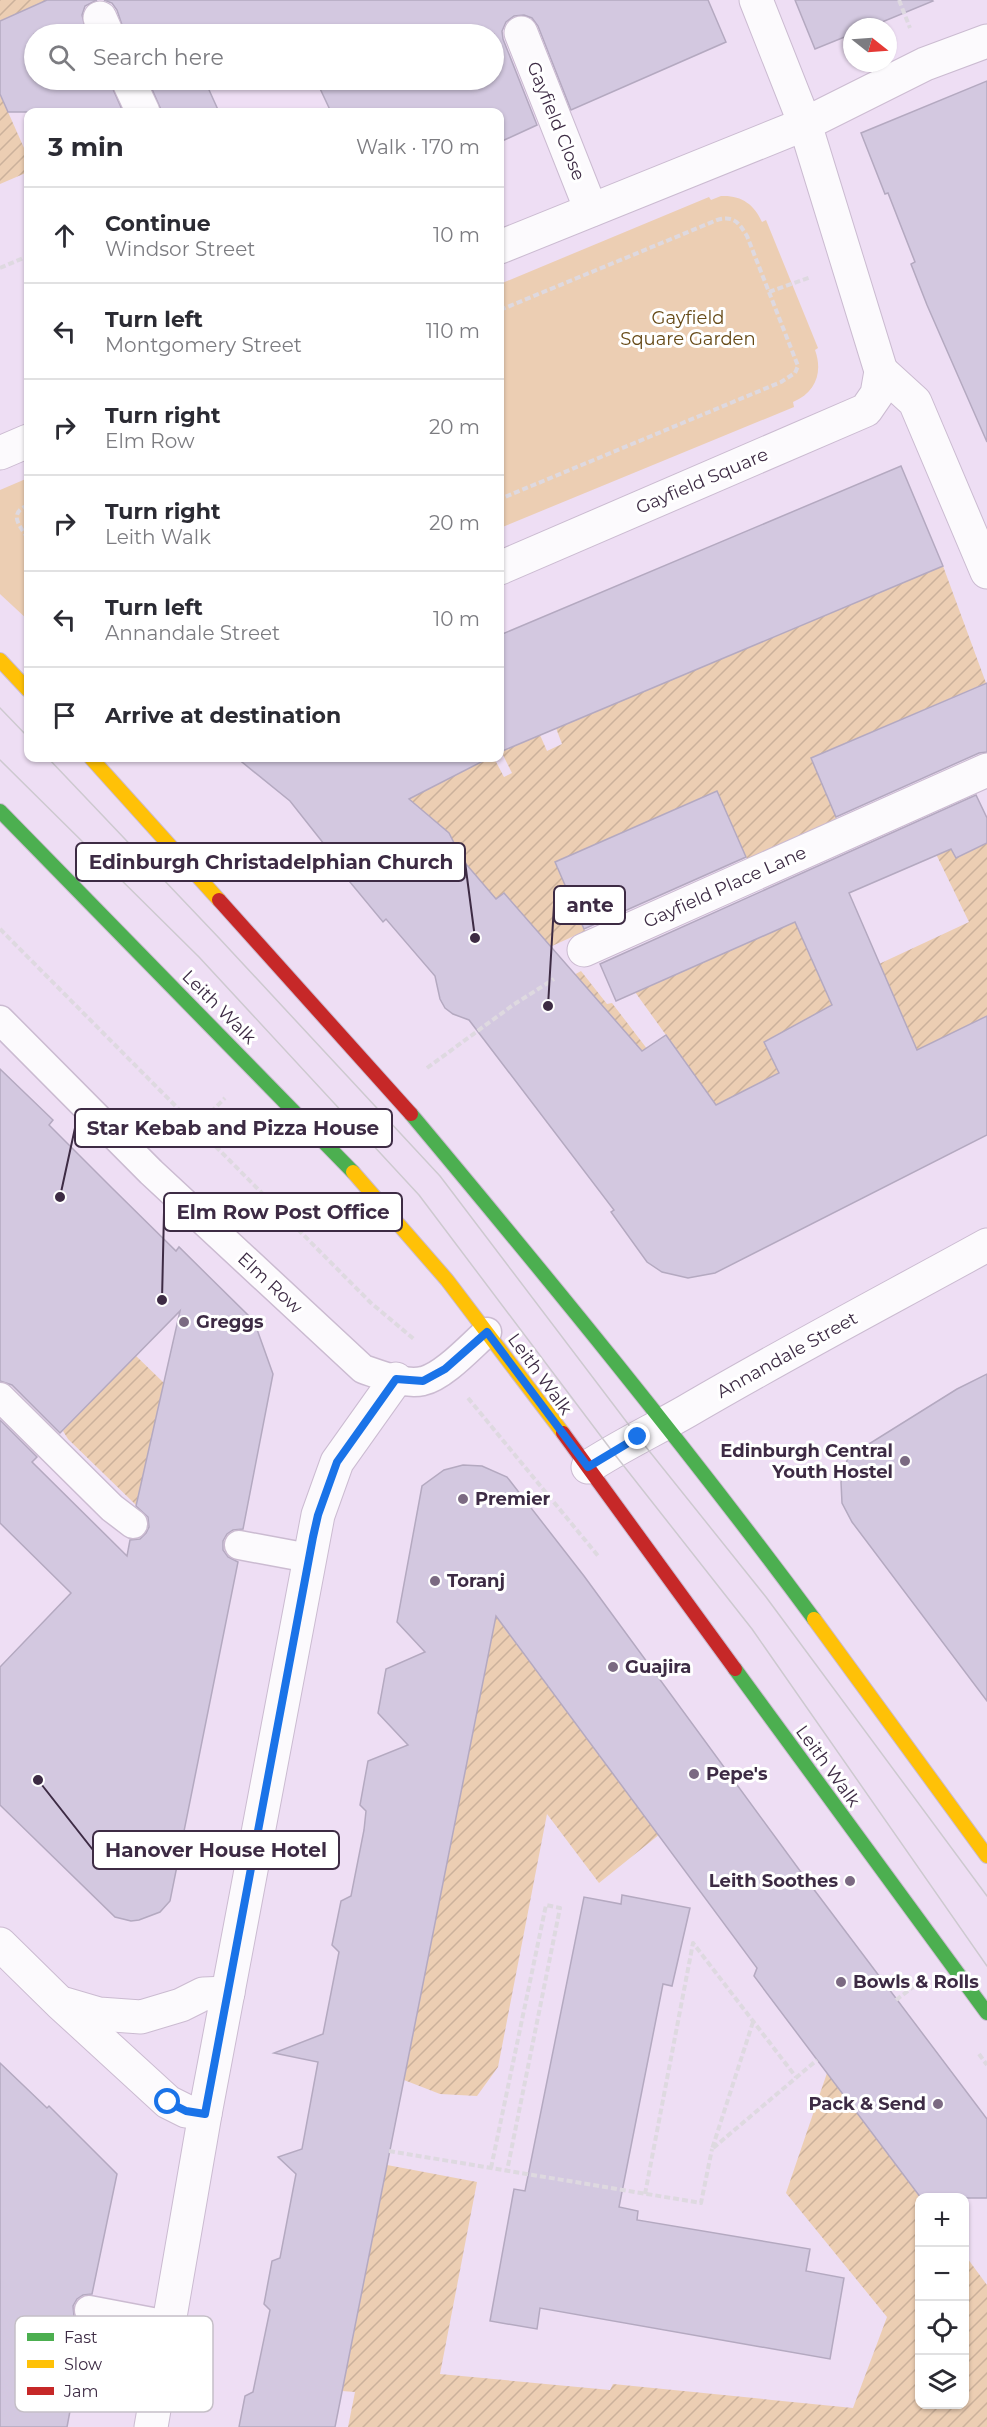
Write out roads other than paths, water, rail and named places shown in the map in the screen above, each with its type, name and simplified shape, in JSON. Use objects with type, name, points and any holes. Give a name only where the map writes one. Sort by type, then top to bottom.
[{"type":"main road","points":[[0,660],[24,686]]},
{"type":"main road","points":[[95,762],[393,1092],[548,1278],[759,1545],[987,1856]]},
{"type":"main road","name":"Leith Walk","points":[[0,811],[358,1177],[447,1280],[588,1467],[987,2013]]},
{"type":"street","points":[[756,0],[805,124],[881,371],[915,402],[987,572]]},
{"type":"street","name":"Gayfield Close","points":[[521,33],[591,210]]},
{"type":"street","points":[[504,245],[805,124],[925,64],[987,41]]},
{"type":"street","points":[[133,90],[141,108]]},
{"type":"street","name":"Gayfield Square","points":[[504,566],[866,410],[877,394],[881,371]]},
{"type":"street","points":[[0,453],[24,443]]},
{"type":"street","name":"Gayfield Place Lane","points":[[584,950],[987,770]]},
{"type":"street","name":"Annandale Street","points":[[588,1467],[612,1451],[664,1424],[826,1331],[987,1245]]},
{"type":"street","points":[[170,2316],[205,2114],[318,1515],[337,1462],[396,1379]]},
{"type":"street","points":[[0,1944],[60,2003],[168,2102],[186,2111],[205,2114]]},
{"type":"street","points":[[60,2003],[99,2014],[141,2017],[181,2005],[203,1994],[228,1993]]},
{"type":"street","points":[[151,2427],[154,2412]]},
{"type":"lane","name":"Elm Row","points":[[0,1020],[152,1172],[363,1369],[396,1379],[423,1381],[445,1369],[487,1332]]},
{"type":"lane","points":[[0,1397],[112,1508],[133,1524]]},
{"type":"lane","points":[[239,1545],[309,1558]]},
{"type":"lane","points":[[89,2310],[121,2316]]},
{"type":"tram line","points":[[0,708],[24,733]]},
{"type":"tram line","points":[[0,760],[199,957],[419,1195],[612,1451],[752,1629],[987,1966]]},
{"type":"tram line","points":[[52,762],[440,1176],[638,1437],[766,1597],[987,1896]]},
{"type":"place","name":"Edinburgh Christadelphian Church","points":[[475,938]]},
{"type":"place","name":"ante","points":[[548,1006]]},
{"type":"place","name":"Star Kebab and Pizza House","points":[[60,1197]]},
{"type":"place","name":"Elm Row Post Office","points":[[162,1300]]},
{"type":"place","name":"Greggs","points":[[184,1322]]},
{"type":"place","name":"Edinburgh Central Youth Hostel","points":[[905,1461]]},
{"type":"place","name":"Premier","points":[[463,1499]]},
{"type":"place","name":"Toranj","points":[[435,1581]]},
{"type":"place","name":"Guajira","points":[[613,1667]]},
{"type":"place","name":"Pepe's","points":[[694,1774]]},
{"type":"place","name":"Hanover House Hotel","points":[[38,1780]]},
{"type":"place","name":"Leith Soothes","points":[[850,1881]]},
{"type":"place","name":"Bowls & Rolls","points":[[841,1982]]},
{"type":"place","name":"Pack & Send","points":[[938,2104]]},
{"type":"park label","name":"Gayfield Square Garden","points":[[688,328]]}]
